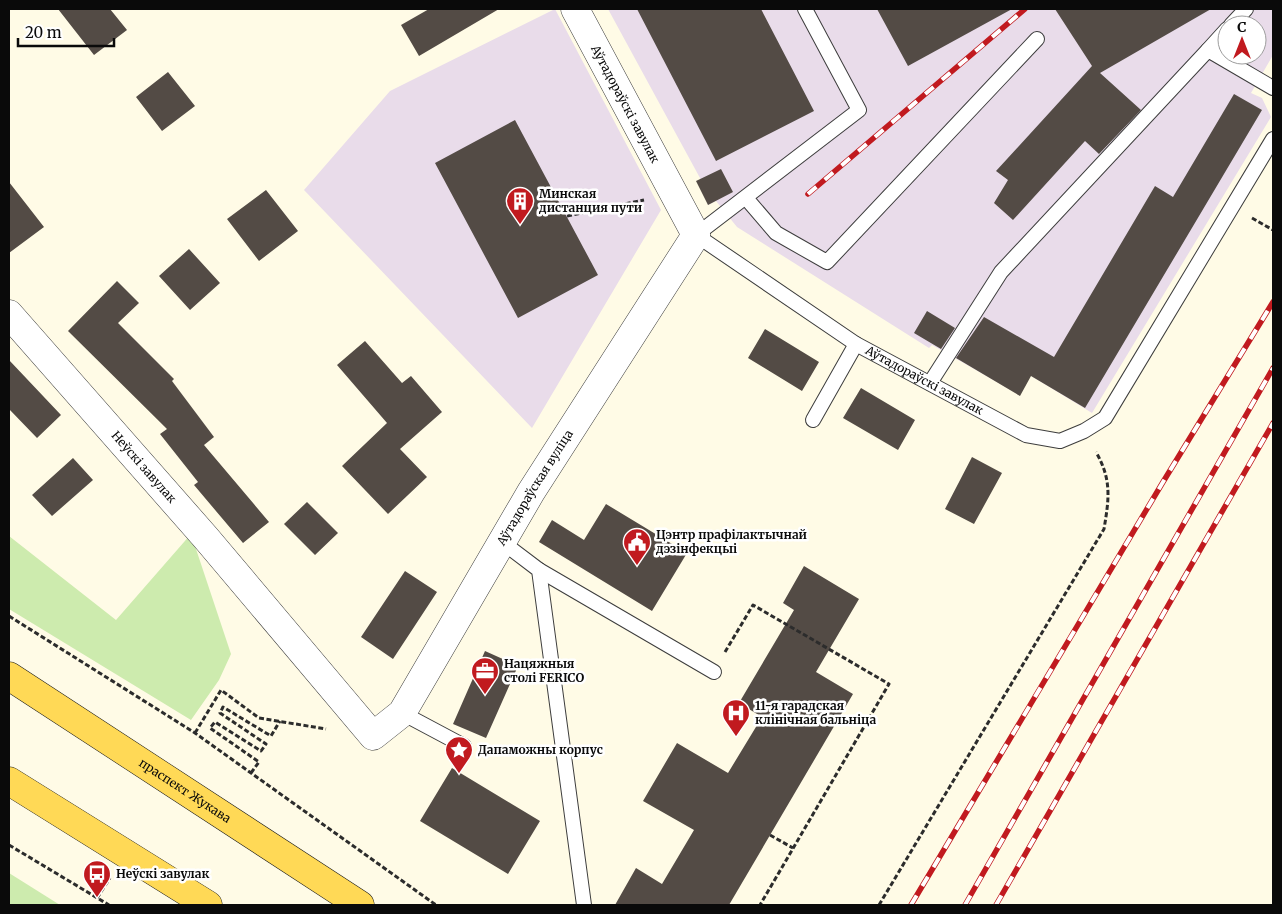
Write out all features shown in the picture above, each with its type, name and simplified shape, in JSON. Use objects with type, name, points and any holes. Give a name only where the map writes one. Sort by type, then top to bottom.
[{"type":"main road","name":"праспект Жукава","points":[[9,676],[360,905]]},
{"type":"main road","points":[[9,781],[208,905]]},
{"type":"street","name":"Аўтадораўскі завулак","points":[[575,9],[672,194],[696,235]]},
{"type":"street","name":"Аўтадораўская вуліца","points":[[373,736],[402,713],[531,492],[696,235]]},
{"type":"street","name":"Неўскі завулак","points":[[9,314],[206,538],[373,736]]},
{"type":"lane","points":[[696,235],[859,110],[805,9]]},
{"type":"lane","points":[[746,198],[776,233],[827,262],[1037,39]]},
{"type":"lane","points":[[930,383],[1001,272],[1217,40]]},
{"type":"lane","points":[[1208,50],[1273,88]]},
{"type":"lane","name":"Аўтадораўскі завулак","points":[[696,235],[856,344],[1026,435],[1060,441],[1084,431],[1106,418],[1273,139]]},
{"type":"lane","points":[[813,420],[856,344]]},
{"type":"lane","points":[[502,542],[539,570],[714,672]]},
{"type":"lane","points":[[539,570],[584,905]]},
{"type":"lane","points":[[402,713],[464,746]]},
{"type":"path","points":[[567,216],[672,194]]},
{"type":"path","points":[[1248,216],[1273,230]]},
{"type":"path","points":[[879,905],[1104,530],[1110,494],[1104,467],[1084,431]]},
{"type":"path","points":[[714,672],[753,604],[889,684],[760,905]]},
{"type":"path","points":[[9,616],[195,733],[436,905]]},
{"type":"path","points":[[195,733],[221,690],[259,718],[373,736]]},
{"type":"path","points":[[251,773],[259,762],[210,728],[215,722],[262,751],[266,744],[220,713],[224,707],[271,736],[280,721]]},
{"type":"path","points":[[770,835],[793,848]]},
{"type":"path","points":[[9,845],[109,905]]},
{"type":"shaded area","points":[[555,9],[661,210],[532,428],[304,190],[390,91]]},
{"type":"shaded area","points":[[608,9],[1273,9],[1273,55],[1251,93],[1262,98],[1271,117],[1092,413],[1028,374],[1016,393],[932,345],[929,348],[737,227],[716,201],[708,205],[700,178]]},
{"type":"green space","points":[[191,534],[231,654],[219,680],[191,720],[9,609],[9,536],[116,620]]},
{"type":"green space","points":[[9,873],[60,905],[9,905]]},
{"type":"building","points":[[58,9],[110,9],[127,30],[94,55]]},
{"type":"building","points":[[429,9],[499,9],[419,56],[401,25]]},
{"type":"building","points":[[637,9],[761,9],[814,111],[716,161]]},
{"type":"building","points":[[877,9],[1012,9],[908,66]]},
{"type":"building","points":[[1055,9],[1211,9],[1100,73],[1141,110],[1099,154],[1085,141],[1013,220],[994,203],[1008,180],[996,171],[1092,66]]},
{"type":"building","points":[[168,72],[195,106],[162,131],[136,97]]},
{"type":"building","points":[[1234,94],[1262,110],[1085,408],[1031,376],[1020,396],[956,358],[984,317],[1054,357],[1155,186],[1173,197]]},
{"type":"building","name":"Минская дистанция пути","points":[[515,120],[598,275],[518,318],[435,163]]},
{"type":"building","points":[[721,169],[733,192],[708,205],[696,181]]},
{"type":"building","points":[[9,182],[44,227],[9,253]]},
{"type":"building","points":[[266,190],[298,231],[259,261],[227,219]]},
{"type":"building","points":[[189,249],[220,283],[190,310],[159,276]]},
{"type":"building","points":[[117,281],[139,303],[118,323],[174,379],[172,381],[214,437],[204,445],[269,522],[243,543],[194,485],[198,482],[160,434],[167,429],[68,331]]},
{"type":"building","points":[[927,311],[955,328],[941,349],[914,333]]},
{"type":"building","points":[[765,329],[819,362],[802,391],[748,358]]},
{"type":"building","points":[[365,341],[402,383],[411,376],[442,412],[400,449],[427,477],[388,514],[342,466],[387,423],[337,365]]},
{"type":"building","points":[[9,360],[61,415],[37,438],[9,409]]},
{"type":"building","points":[[861,388],[915,420],[898,450],[843,418]]},
{"type":"building","points":[[972,457],[1002,473],[974,524],[945,509]]},
{"type":"building","points":[[73,458],[93,480],[52,516],[32,495]]},
{"type":"building","points":[[307,502],[338,533],[315,555],[284,524]]},
{"type":"building","points":[[606,504],[687,553],[652,611],[539,542],[552,520],[584,540]]},
{"type":"building","points":[[804,566],[859,599],[816,672],[853,694],[729,905],[615,905],[636,868],[662,884],[694,830],[643,801],[677,743],[728,773],[762,717],[739,703],[794,610],[783,603]]},
{"type":"building","points":[[405,571],[437,592],[393,659],[361,637]]},
{"type":"building","name":"Нацяжныя столі FERICO","points":[[485,651],[518,666],[486,738],[453,724]]},
{"type":"building","points":[[452,768],[540,821],[508,874],[420,821]]},
{"type":"railway","points":[[808,194],[1025,9]]},
{"type":"railway","points":[[911,905],[1163,482],[1273,302]]},
{"type":"railway","points":[[965,905],[1273,368]]},
{"type":"railway","points":[[996,905],[1273,423]]},
{"type":"place","name":"Минская дистанция пути","points":[[520,225]]},
{"type":"place","name":"Цэнтр прафілактычнай дэзінфекцыі","points":[[637,566]]},
{"type":"place","name":"Нацяжныя столі FERICO","points":[[485,695]]},
{"type":"place","name":"11-я гарадская клінічная бальніца","points":[[736,737]]},
{"type":"place","name":"Дапаможны корпус","points":[[459,774]]},
{"type":"place","name":"Неўскі завулак","points":[[97,898]]}]
